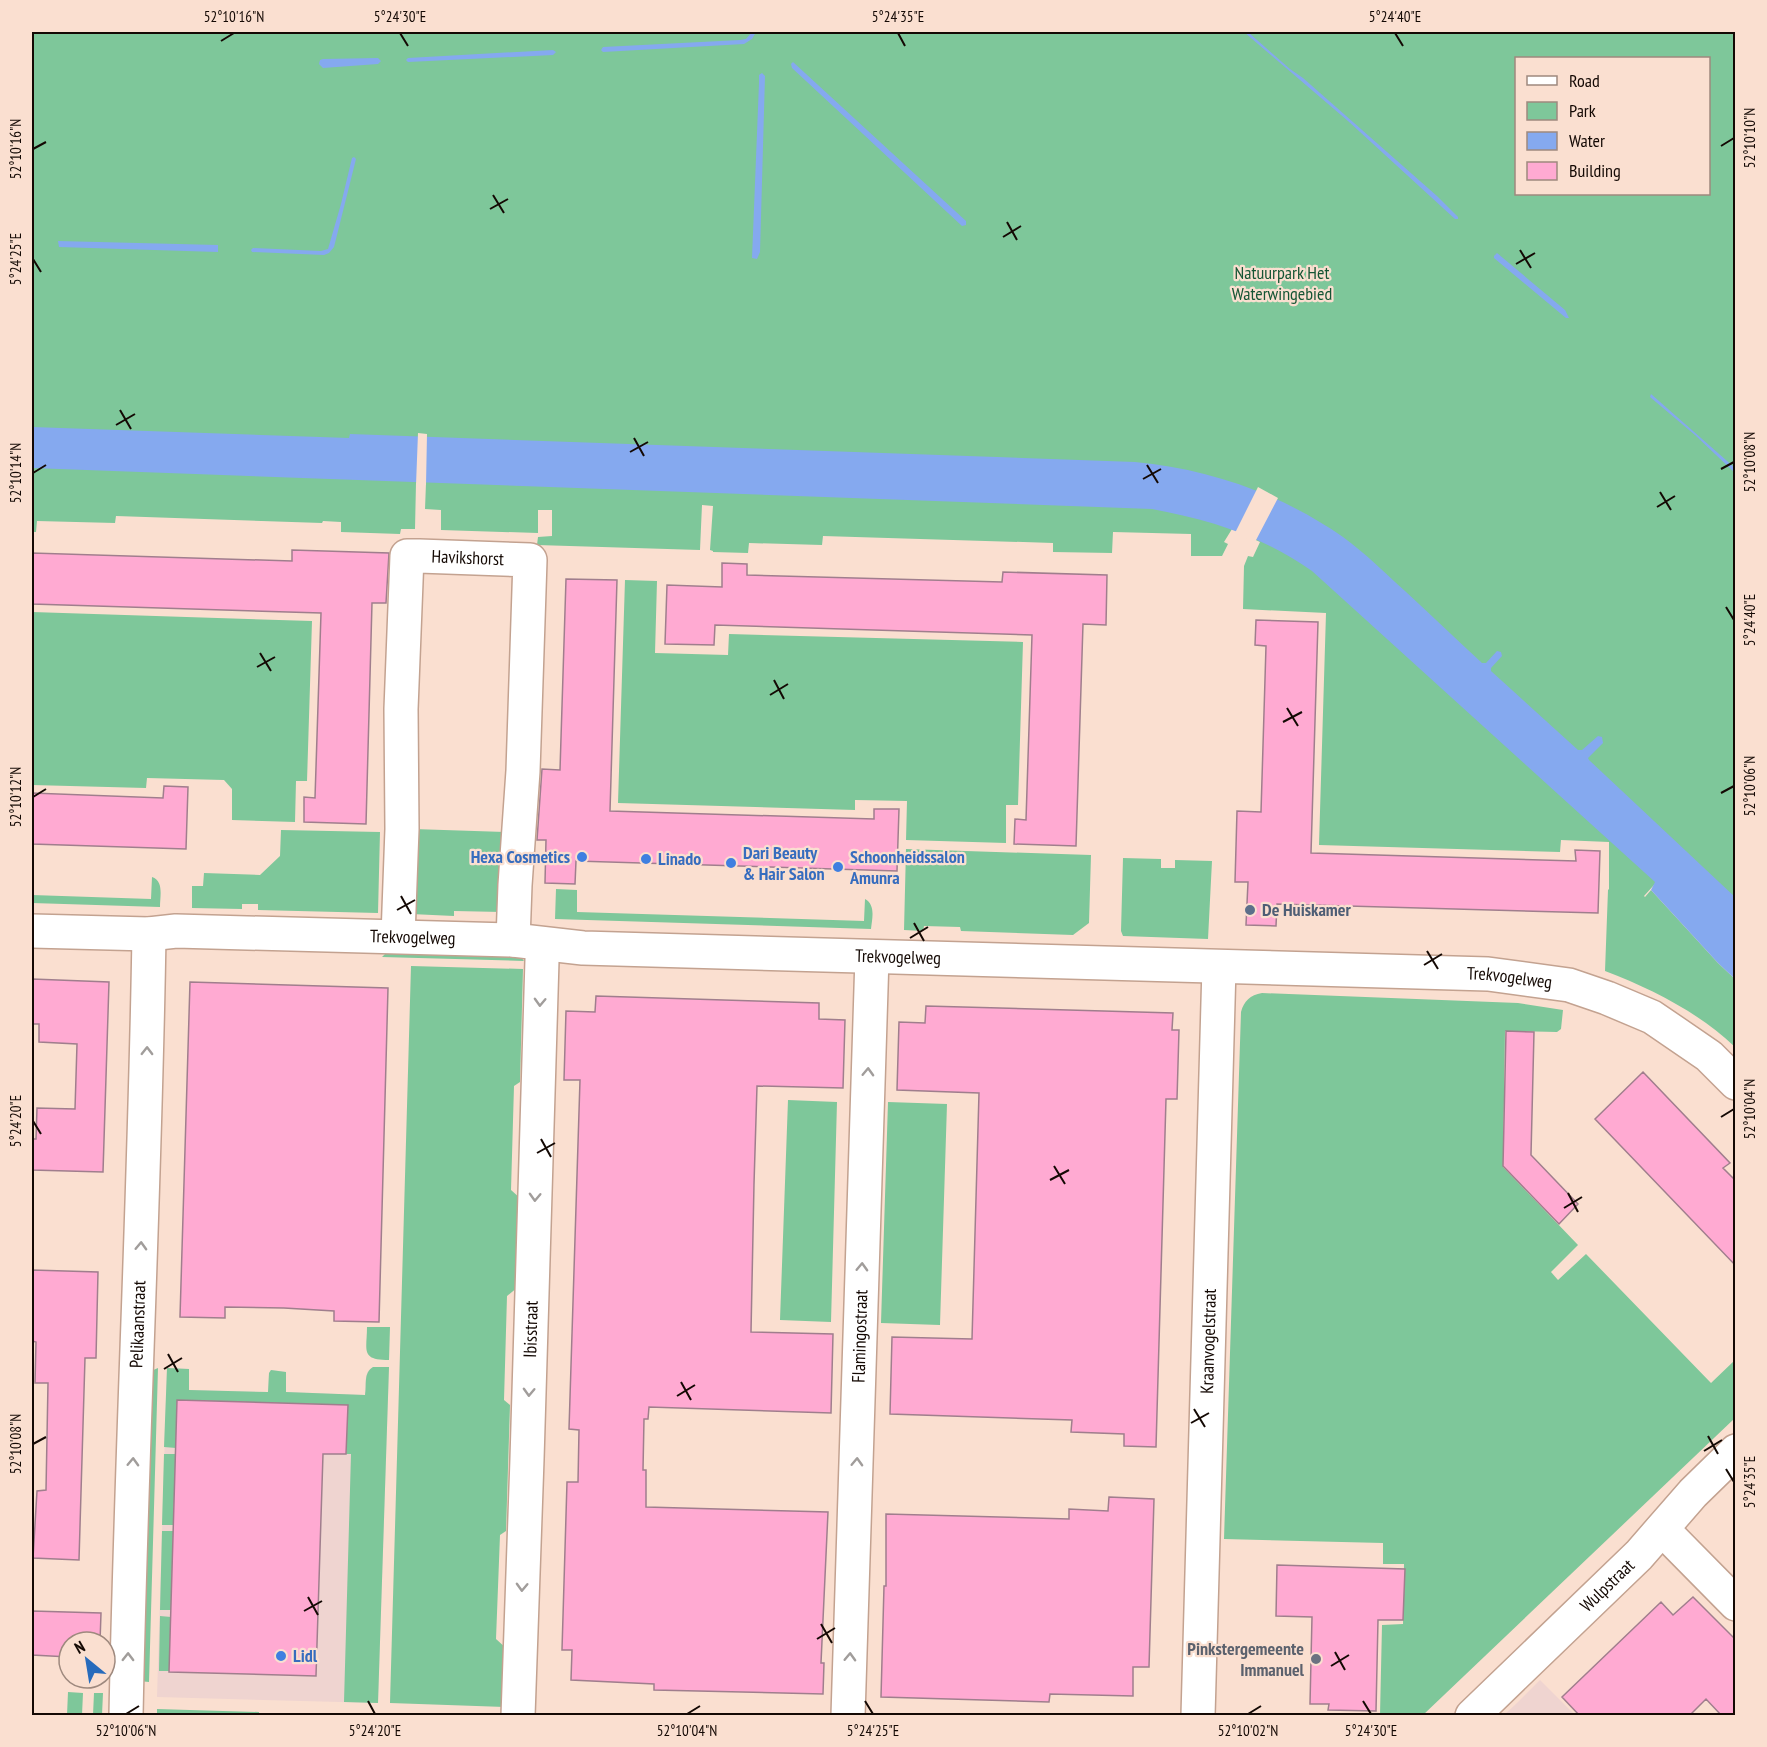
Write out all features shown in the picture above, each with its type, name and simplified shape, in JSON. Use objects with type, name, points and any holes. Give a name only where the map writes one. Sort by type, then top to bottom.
[{"type":"street","name":"Havikshorst","points":[[398,936],[402,829],[401,709],[407,556],[530,560],[523,771],[514,885],[528,942]]},
{"type":"street","name":"Trekvogelweg","points":[[32,931],[149,934],[176,931],[398,936],[528,942],[583,948],[1488,974],[1562,984],[1608,998],[1652,1017],[1709,1056],[1736,1083]]},
{"type":"street","name":"Pelikaanstraat","points":[[126,1716],[136,1353],[142,1234],[149,934]]},
{"type":"street","name":"Ibisstraat","points":[[518,1716],[541,995],[528,942]]},
{"type":"street","name":"Flamingostraat","points":[[848,1716],[872,957]]},
{"type":"street","name":"Kraanvogelstraat","points":[[1198,1716],[1219,967]]},
{"type":"street","name":"Wulpstraat","points":[[1472,1716],[1639,1555],[1693,1492],[1736,1451]]},
{"type":"street","points":[[1662,1528],[1736,1604]]},
{"type":"shaded area","points":[[373,1367],[389,1367],[378,1703],[157,1697],[167,1368],[189,1369],[189,1390],[268,1392],[271,1370],[286,1372],[286,1392],[365,1395],[366,1376]]},
{"type":"shaded area","points":[[1540,1680],[1575,1715],[1504,1715],[1517,1703]]},
{"type":"green space","name":"Natuurpark Het Waterwingebied","points":[[32,32],[1735,32],[1735,972],[1654,885],[1644,896],[1651,890],[1735,979],[1735,1047],[1690,1012],[1605,971],[1609,842],[1561,840],[1560,852],[1319,845],[1326,613],[1243,609],[1244,566],[1248,556],[1253,557],[1260,542],[1232,529],[1224,542],[1228,544],[1222,556],[1191,556],[1191,534],[1113,532],[1112,553],[1053,552],[1053,543],[823,536],[822,545],[749,543],[748,553],[713,552],[710,550],[713,506],[702,505],[700,550],[537,545],[538,537],[552,536],[552,510],[538,510],[538,533],[441,530],[441,510],[425,509],[426,483],[416,483],[415,529],[401,529],[400,534],[341,532],[341,522],[116,516],[115,523],[37,521],[36,532],[32,532]]},
{"type":"green space","points":[[625,580],[657,581],[655,653],[728,655],[729,634],[1023,642],[1018,805],[1006,805],[1006,843],[906,840],[907,801],[855,800],[855,810],[618,803]]},
{"type":"green space","points":[[32,612],[312,621],[307,781],[296,781],[295,822],[232,820],[232,789],[224,780],[147,778],[146,788],[32,785]]},
{"type":"green space","points":[[413,829],[505,832],[502,912],[454,911],[454,916],[411,914]]},
{"type":"green space","points":[[281,830],[380,832],[378,913],[258,910],[258,904],[242,904],[242,909],[192,908],[192,886],[203,886],[204,873],[260,875],[280,856]]},
{"type":"green space","points":[[906,849],[1091,855],[1089,923],[1073,935],[961,931],[960,927],[924,926],[923,931],[904,930]]},
{"type":"green space","points":[[1123,858],[1161,859],[1161,868],[1175,868],[1175,860],[1212,861],[1208,939],[1123,936],[1121,931]]},
{"type":"green space","points":[[152,877],[160,885],[160,907],[32,903],[32,895],[151,899]]},
{"type":"green space","points":[[556,889],[577,890],[577,912],[864,921],[865,899],[872,908],[871,929],[555,919]]},
{"type":"green space","points":[[392,947],[521,957],[524,961],[382,957]]},
{"type":"green space","points":[[411,966],[523,969],[520,1082],[514,1086],[511,1190],[521,1199],[518,1287],[507,1296],[504,1400],[510,1405],[506,1531],[500,1535],[496,1639],[507,1649],[505,1707],[390,1703]]},
{"type":"green space","points":[[1262,993],[1518,1003],[1563,1010],[1561,1029],[1557,1032],[1505,1031],[1503,1167],[1578,1245],[1551,1272],[1558,1280],[1586,1254],[1711,1383],[1735,1360],[1735,1418],[1423,1715],[1380,1715],[1382,1625],[1403,1624],[1404,1564],[1383,1564],[1383,1543],[1224,1539],[1241,1012],[1248,999]]},
{"type":"green space","points":[[788,1100],[837,1102],[831,1322],[780,1320]]},
{"type":"green space","points":[[888,1102],[947,1104],[940,1325],[881,1323]]},
{"type":"green space","points":[[367,1327],[390,1327],[389,1360],[369,1356],[366,1348]]},
{"type":"green space","points":[[373,1367],[389,1367],[378,1703],[344,1702],[351,1454],[346,1454],[347,1405],[177,1400],[176,1448],[164,1447],[167,1368],[189,1369],[189,1390],[268,1392],[271,1370],[286,1372],[286,1392],[365,1395],[368,1372]]},
{"type":"green space","points":[[158,1368],[149,1682],[139,1681],[151,1371]]},
{"type":"green space","points":[[164,1454],[176,1454],[173,1525],[162,1525]]},
{"type":"green space","points":[[162,1531],[173,1531],[171,1610],[160,1610]]},
{"type":"green space","points":[[160,1616],[171,1617],[170,1671],[159,1671]]},
{"type":"green space","points":[[68,1692],[83,1693],[82,1715],[67,1715]]},
{"type":"green space","points":[[94,1693],[103,1693],[102,1715],[93,1715]]},
{"type":"green space","points":[[157,1709],[259,1712],[259,1715],[157,1715]]},
{"type":"green space","points":[[32,1713],[67,1715],[32,1715]]},
{"type":"water","points":[[752,32],[756,32],[752,39],[744,44],[603,52],[601,50],[603,47],[740,40],[746,39]]},
{"type":"water","points":[[1244,32],[1248,32],[1303,78],[1437,196],[1458,219],[1455,219],[1348,121]]},
{"type":"water","points":[[553,50],[556,52],[553,55],[408,62],[406,60],[408,58]]},
{"type":"water","points":[[378,58],[381,61],[378,64],[323,68],[319,64],[323,59]]},
{"type":"water","points":[[793,62],[966,221],[966,225],[962,226],[792,68]]},
{"type":"water","points":[[762,73],[765,76],[760,252],[757,259],[752,258],[759,75]]},
{"type":"water","points":[[354,157],[356,159],[334,247],[329,253],[324,255],[252,252],[253,248],[321,251],[328,249]]},
{"type":"water","points":[[58,241],[218,245],[218,252],[59,247]]},
{"type":"water","points":[[1497,253],[1565,310],[1569,318],[1566,318],[1494,258]]},
{"type":"water","points":[[1651,394],[1735,468],[1735,473],[1650,397]]},
{"type":"water","points":[[32,427],[349,438],[350,434],[1135,462],[1163,465],[1217,477],[1270,496],[1343,537],[1375,563],[1482,663],[1486,663],[1497,651],[1501,652],[1502,656],[1491,671],[1578,750],[1582,750],[1598,736],[1602,737],[1603,743],[1588,758],[1589,760],[1735,897],[1735,979],[1651,890],[1655,882],[1312,571],[1274,548],[1215,524],[1152,509],[32,468]]},
{"type":"pier","points":[[418,433],[427,434],[426,485],[416,485]]},
{"type":"pier","points":[[1258,487],[1278,498],[1255,542],[1235,533]]},
{"type":"building","points":[[292,550],[389,553],[386,603],[372,603],[366,824],[304,822],[304,797],[315,798],[321,613],[32,604],[32,553],[292,561]]},
{"type":"building","points":[[722,563],[747,564],[747,575],[1002,582],[1003,572],[1107,575],[1106,625],[1083,624],[1076,846],[1014,844],[1015,819],[1026,820],[1032,635],[715,625],[714,645],[665,644],[667,585],[722,587]]},
{"type":"building","points":[[566,579],[617,580],[610,811],[874,819],[874,809],[899,809],[897,871],[576,861],[575,884],[545,883],[546,840],[537,840],[542,769],[560,770]]},
{"type":"building","points":[[1256,620],[1318,622],[1311,853],[1576,861],[1575,850],[1600,851],[1598,913],[1277,904],[1276,926],[1246,925],[1248,882],[1235,882],[1237,811],[1261,812],[1266,646],[1255,645]]},
{"type":"building","points":[[164,786],[188,787],[186,849],[32,844],[32,793],[163,798]]},
{"type":"building","points":[[32,979],[109,982],[103,1172],[32,1170],[32,1139],[36,1139],[37,1108],[75,1109],[77,1044],[39,1042],[39,1024],[32,1024]]},
{"type":"building","points":[[190,982],[388,988],[379,1322],[334,1321],[334,1311],[284,1308],[225,1307],[225,1318],[180,1317]]},
{"type":"building","points":[[596,996],[819,1003],[819,1019],[845,1020],[843,1088],[757,1086],[751,1332],[833,1334],[831,1413],[649,1407],[648,1419],[644,1419],[643,1470],[646,1470],[646,1507],[828,1512],[821,1663],[824,1663],[823,1694],[654,1690],[654,1684],[571,1680],[572,1650],[562,1650],[567,1482],[578,1482],[579,1430],[569,1429],[580,1080],[564,1080],[566,1011],[595,1012]]},
{"type":"building","points":[[926,1006],[1173,1013],[1172,1030],[1179,1030],[1177,1099],[1166,1099],[1156,1447],[1124,1446],[1124,1434],[1071,1432],[1072,1420],[890,1414],[892,1337],[972,1339],[979,1093],[897,1090],[899,1022],[925,1023]]},
{"type":"building","points":[[1506,1031],[1534,1032],[1531,1155],[1578,1204],[1559,1224],[1503,1166]]},
{"type":"building","points":[[1643,1072],[1730,1163],[1723,1168],[1736,1181],[1736,1266],[1595,1119]]},
{"type":"building","points":[[32,1270],[98,1272],[96,1358],[85,1358],[79,1560],[33,1558],[37,1491],[46,1490],[48,1383],[35,1383],[36,1342],[32,1341]]},
{"type":"building","points":[[177,1400],[348,1405],[346,1454],[323,1454],[316,1676],[169,1672]]},
{"type":"building","points":[[1109,1497],[1154,1499],[1149,1667],[1133,1667],[1133,1696],[1050,1694],[1049,1702],[881,1697],[884,1586],[886,1586],[886,1514],[1069,1519],[1069,1509],[1108,1511]]},
{"type":"building","points":[[1277,1565],[1405,1569],[1403,1620],[1378,1620],[1376,1711],[1328,1710],[1329,1704],[1310,1704],[1312,1617],[1276,1616]]},
{"type":"building","points":[[1693,1597],[1736,1640],[1736,1716],[1722,1716],[1706,1699],[1689,1716],[1580,1716],[1562,1697],[1661,1602],[1673,1615]]},
{"type":"building","points":[[32,1611],[101,1613],[100,1630],[57,1630],[57,1656],[32,1655]]},
{"type":"place","name":"Hexa Cosmetics","points":[[582,857]]},
{"type":"place","name":"Linado","points":[[646,859]]},
{"type":"place","name":"Dari Beauty & Hair Salon","points":[[731,863]]},
{"type":"place","name":"Schoonheidssalon Amunra","points":[[838,867]]},
{"type":"place","name":"De Huiskamer","points":[[1250,910]]},
{"type":"place","name":"Lidl","points":[[281,1656]]},
{"type":"place","name":"Pinkstergemeente Immanuel","points":[[1316,1659]]}]
